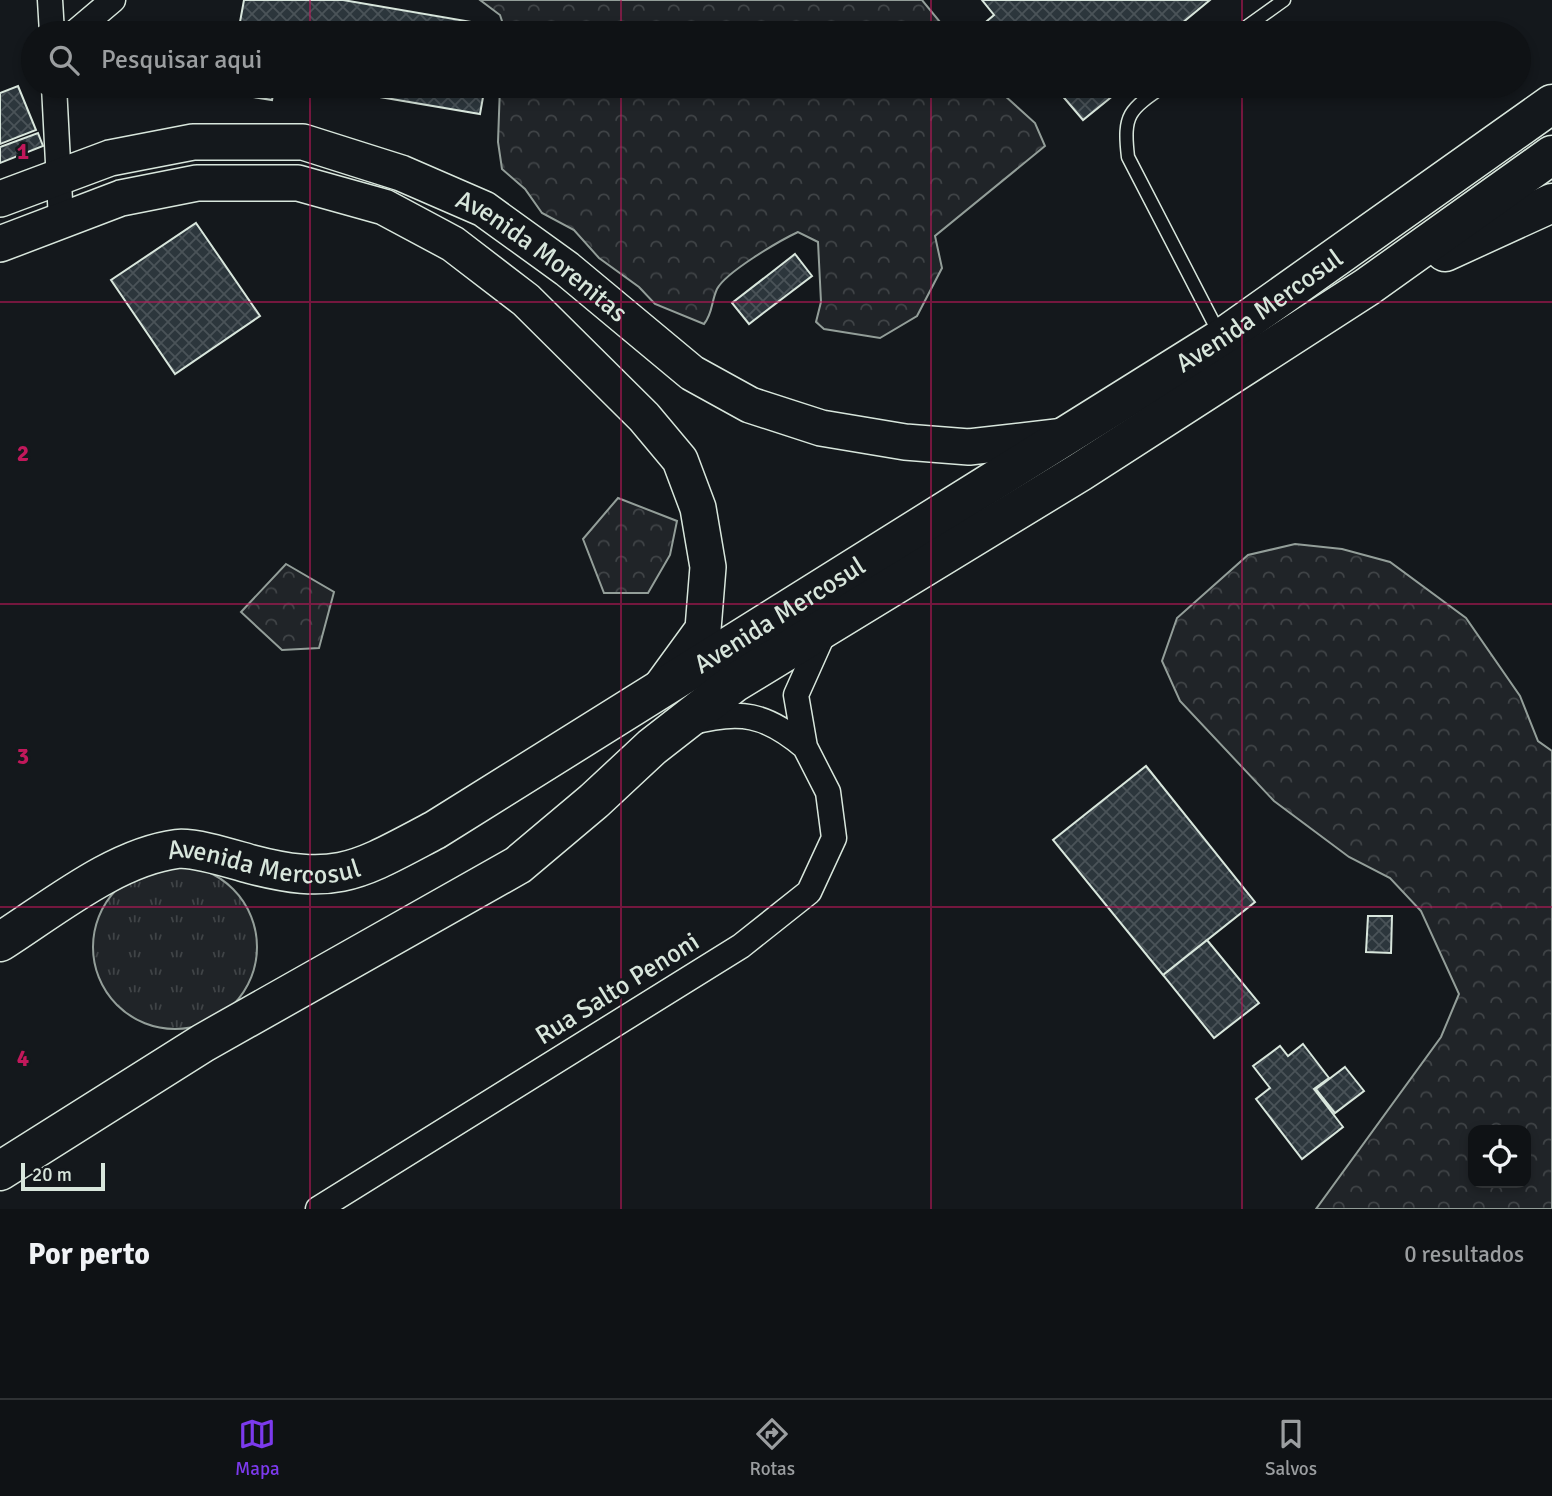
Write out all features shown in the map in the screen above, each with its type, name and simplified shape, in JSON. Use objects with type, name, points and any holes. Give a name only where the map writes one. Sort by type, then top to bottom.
[{"type":"highway","points":[[1513,131],[1552,90]]},
{"type":"highway","points":[[1513,131],[1552,104]]},
{"type":"highway","name":"Avenida Mercosul","points":[[0,942],[109,874],[142,857],[180,849],[288,874],[331,876],[374,862],[435,830],[1222,338],[1513,131]]},
{"type":"highway","points":[[1367,287],[1552,155]]},
{"type":"highway","points":[[1367,287],[1552,203]]},
{"type":"highway","name":"Avenida Mercosul","points":[[0,1171],[203,1042],[518,865],[679,726],[734,683],[1080,472],[1367,287]]},
{"type":"main road","name":"Avenida Morenitas","points":[[0,200],[58,175],[110,158],[193,142],[303,142],[401,173],[484,209],[566,269],[692,373],[750,405],[821,428],[905,442],[969,447],[1065,436]]},
{"type":"main road","name":"Avenida Morenitas","points":[[0,244],[121,198],[197,183],[298,183],[384,207],[453,244],[526,300],[651,425],[680,460],[698,508],[708,567],[704,629],[659,690]]},
{"type":"street","points":[[50,0],[51,21]]},
{"type":"street","points":[[88,21],[113,0]]},
{"type":"street","points":[[55,98],[61,220]]},
{"type":"street","name":"Rua Salto Penoni","points":[[318,1209],[741,946],[809,892],[834,838],[828,792],[806,747],[796,695],[828,625]]},
{"type":"street","name":"Rua Salto Penoni","points":[[679,726],[729,716],[753,716],[781,726],[806,747]]},
{"type":"lane","points":[[1254,21],[1283,0]]},
{"type":"lane","points":[[1147,98],[1137,105],[1125,126],[1128,157],[1222,338]]},
{"type":"green space","points":[[480,0],[922,0],[939,21],[502,21],[500,15]]},
{"type":"green space","points":[[500,98],[1007,98],[1035,123],[1045,146],[935,236],[942,268],[917,316],[880,338],[824,329],[816,322],[821,302],[818,242],[798,232],[754,258],[722,282],[704,324],[655,304],[639,287],[599,258],[574,230],[542,213],[525,189],[502,169],[498,142]]},
{"type":"green space","points":[[618,498],[677,521],[670,555],[648,593],[604,593],[583,539]]},
{"type":"green space","points":[[1295,544],[1342,549],[1390,562],[1466,618],[1520,696],[1538,741],[1552,751],[1552,1209],[1316,1209],[1441,1037],[1459,994],[1421,911],[1390,878],[1349,857],[1274,801],[1180,701],[1162,661],[1177,618],[1248,555]]},
{"type":"green space","points":[[286,564],[334,592],[319,648],[282,650],[241,612]]},
{"type":"green space","points":[[175,865],[206,871],[233,889],[251,916],[257,947],[251,978],[233,1005],[206,1023],[175,1029],[144,1023],[117,1005],[99,978],[93,947],[99,916],[117,889],[144,871]]},
{"type":"building","points":[[244,0],[343,0],[466,21],[240,21]]},
{"type":"building","points":[[982,0],[1210,0],[1185,21],[987,21],[994,15]]},
{"type":"building","points":[[18,86],[36,130],[0,144],[0,93]]},
{"type":"building","points":[[386,98],[483,98],[480,114]]},
{"type":"building","points":[[1064,98],[1110,98],[1083,120]]},
{"type":"building","points":[[38,133],[43,146],[0,163],[0,147]]},
{"type":"building","points":[[196,223],[260,316],[175,374],[111,280]]},
{"type":"building","points":[[795,254],[812,276],[749,324],[732,303]]},
{"type":"building","points":[[1146,766],[1255,902],[1163,975],[1053,840]]},
{"type":"building","points":[[1368,916],[1392,916],[1391,953],[1366,952]]},
{"type":"building","points":[[1207,940],[1259,1003],[1214,1038],[1163,975]]},
{"type":"building","points":[[1303,1044],[1329,1078],[1314,1089],[1343,1127],[1302,1159],[1256,1099],[1270,1088],[1253,1066],[1280,1046],[1288,1056]]},
{"type":"building","points":[[1345,1067],[1364,1091],[1335,1113],[1316,1089]]}]
